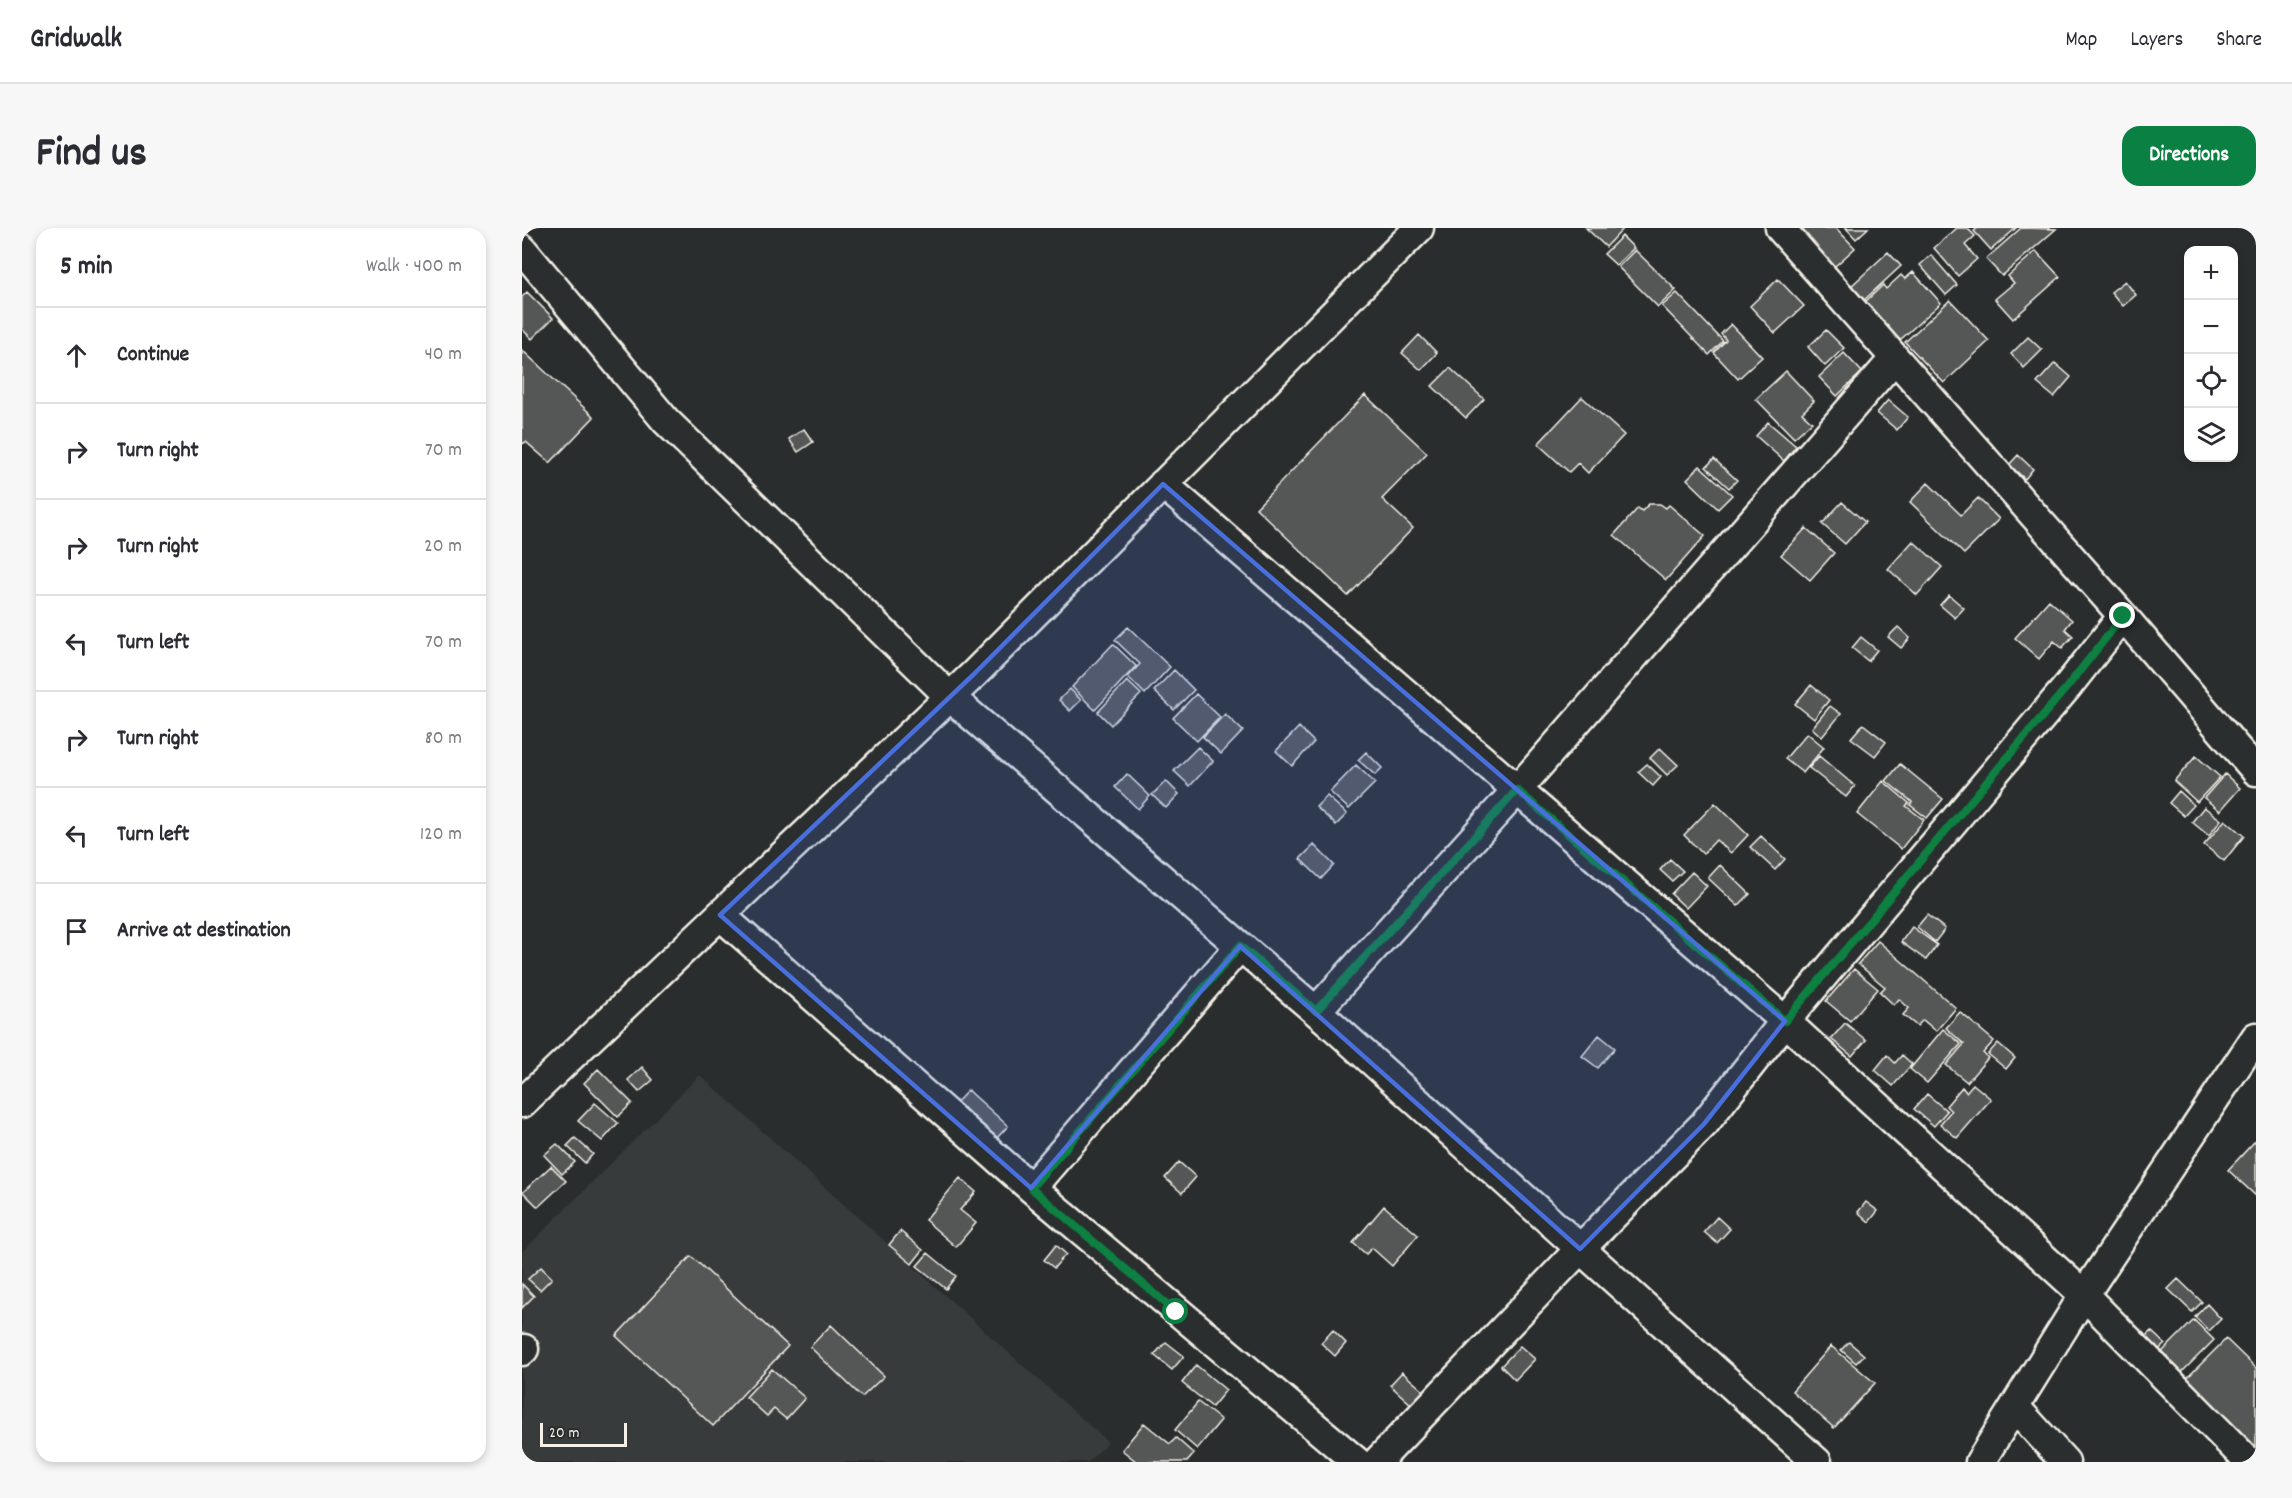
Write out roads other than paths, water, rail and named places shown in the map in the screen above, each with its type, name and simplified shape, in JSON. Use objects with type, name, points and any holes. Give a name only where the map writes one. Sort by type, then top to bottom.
[{"type":"street","points":[[522,1103],[950,697],[1419,228]]},
{"type":"street","points":[[1780,228],[2123,616],[2256,771]]},
{"type":"street","points":[[522,249],[666,421],[950,697],[1316,1011],[1817,1462]]},
{"type":"street","points":[[1316,1011],[1517,790],[1895,358]]},
{"type":"street","points":[[1163,484],[1785,1021],[2084,1295],[2249,1462]]},
{"type":"street","points":[[1377,1462],[1580,1249],[1704,1124],[1785,1021],[2052,704],[2123,616]]},
{"type":"street","points":[[720,915],[1031,1188],[1357,1462]]},
{"type":"street","points":[[1031,1188],[1240,946]]},
{"type":"street","points":[[1980,1462],[2084,1295],[2256,1039]]},
{"type":"street","points":[[2015,1407],[2065,1462]]}]
